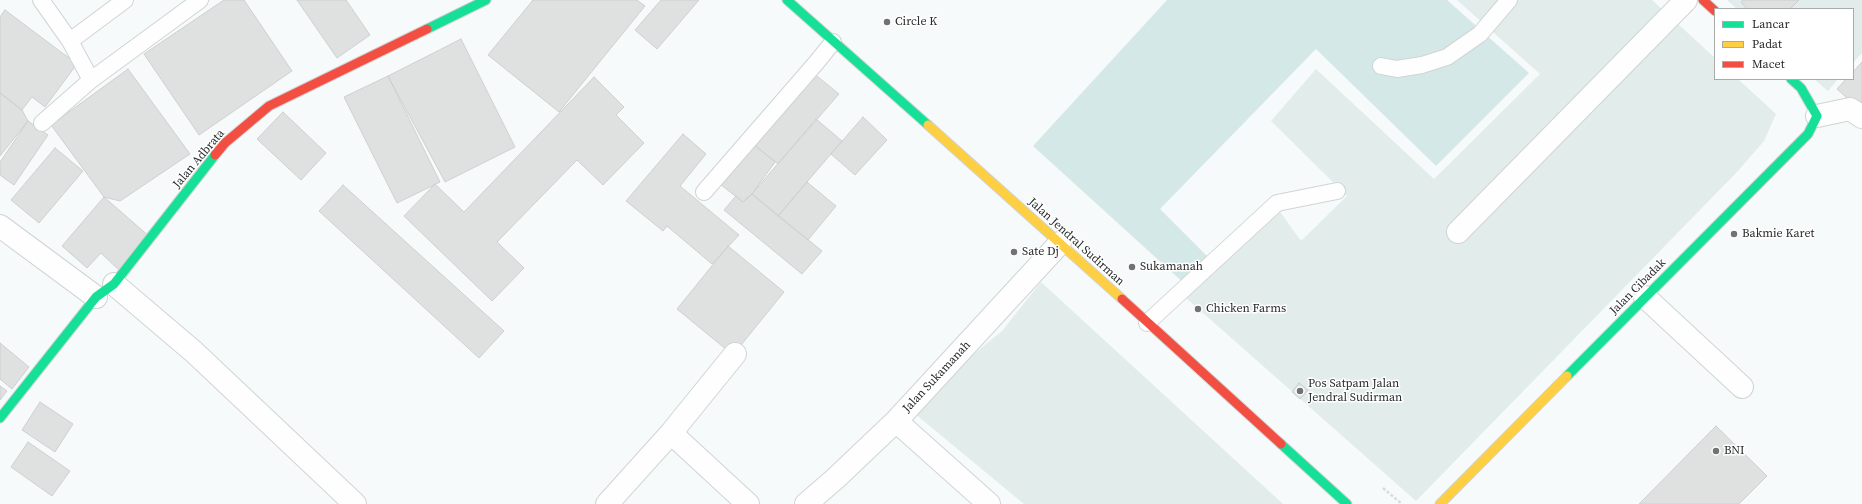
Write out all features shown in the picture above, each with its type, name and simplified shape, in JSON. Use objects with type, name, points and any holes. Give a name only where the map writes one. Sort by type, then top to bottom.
[{"type":"main road","name":"Jalan Adbrata","points":[[0,418],[96,297],[114,284],[225,143],[269,106],[486,0]]},
{"type":"main road","name":"Jalan Jendral Sudirman","points":[[787,0],[1060,243],[1347,504]]},
{"type":"main road","points":[[1703,0],[1714,10]]},
{"type":"main road","points":[[1792,80],[1801,88],[1817,116]]},
{"type":"main road","name":"Jalan Cibadak","points":[[1440,504],[1808,134],[1817,116]]},
{"type":"street","points":[[1458,232],[1686,0]]},
{"type":"street","points":[[1817,116],[1850,109],[1862,117]]},
{"type":"street","points":[[0,226],[96,297]]},
{"type":"street","name":"Jalan Sukamanah","points":[[806,504],[836,478],[896,421],[1060,243]]},
{"type":"street","points":[[114,284],[194,352],[355,504]]},
{"type":"street","points":[[1645,297],[1742,387]]},
{"type":"street","points":[[608,504],[671,433],[735,354]]},
{"type":"street","points":[[896,421],[989,504]]},
{"type":"street","points":[[671,433],[748,504]]},
{"type":"lane","points":[[42,0],[70,41],[91,80]]},
{"type":"lane","points":[[70,41],[125,0]]},
{"type":"lane","points":[[42,123],[91,80],[200,0]]},
{"type":"lane","points":[[1381,66],[1397,69],[1422,65],[1447,57],[1480,34],[1509,0]]},
{"type":"lane","points":[[704,192],[833,42]]},
{"type":"lane","points":[[1147,323],[1277,203],[1337,191]]},
{"type":"path","points":[[1383,488],[1402,504]]},
{"type":"shaded area","points":[[1167,0],[1447,0],[1529,73],[1436,166],[1316,49],[1160,209],[1212,261],[1187,286],[1033,146]]},
{"type":"shaded area","points":[[1457,0],[1652,0],[1714,57],[1714,80],[1739,80],[1776,114],[1764,141],[1737,172],[1416,501],[1186,298],[1276,206],[1301,241],[1347,196],[1271,121],[1316,69],[1434,179],[1540,74]]},
{"type":"shaded area","points":[[1727,0],[1862,0],[1862,53],[1854,62],[1854,8],[1736,8]]},
{"type":"shaded area","points":[[1815,80],[1837,80],[1828,91]]},
{"type":"shaded area","points":[[1041,282],[1283,504],[1024,504],[908,408],[1002,331]]},
{"type":"building","points":[[224,0],[244,0],[292,71],[199,135],[144,54]]},
{"type":"building","points":[[297,0],[346,0],[370,35],[337,58]]},
{"type":"building","points":[[533,0],[637,0],[645,6],[559,112],[488,55]]},
{"type":"building","points":[[661,0],[699,0],[657,49],[635,30]]},
{"type":"building","points":[[1743,0],[1799,0],[1791,8],[1746,8],[1741,2]]},
{"type":"building","points":[[5,10],[77,64],[45,107],[32,97],[22,110],[0,93],[0,17]]},
{"type":"building","points":[[461,39],[515,147],[445,182],[388,76]]},
{"type":"building","points":[[1862,62],[1862,101],[1857,107],[1837,89],[1845,80],[1854,80],[1854,71]]},
{"type":"building","points":[[128,69],[190,154],[120,201],[104,197],[51,125]]},
{"type":"building","points":[[812,72],[839,94],[778,164],[752,143]]},
{"type":"building","points":[[388,76],[440,182],[397,203],[344,97]]},
{"type":"building","points":[[594,77],[624,107],[616,115],[644,143],[603,185],[577,160],[497,242],[524,268],[492,301],[404,216],[435,184],[464,212]]},
{"type":"building","points":[[0,93],[22,110],[28,121],[0,156]]},
{"type":"building","points":[[283,112],[326,153],[301,180],[257,139]]},
{"type":"building","points":[[863,117],[887,140],[855,175],[831,154]]},
{"type":"building","points":[[816,119],[842,141],[778,216],[752,194]]},
{"type":"building","points":[[28,121],[48,135],[14,185],[0,175],[0,162]]},
{"type":"building","points":[[683,134],[706,154],[680,186],[739,235],[712,264],[667,226],[663,231],[626,201]]},
{"type":"building","points":[[752,143],[775,162],[752,194],[743,202],[720,184]]},
{"type":"building","points":[[55,148],[83,171],[39,223],[11,200]]},
{"type":"building","points":[[807,182],[836,206],[808,240],[778,216]]},
{"type":"building","points":[[343,185],[504,331],[479,358],[319,211]]},
{"type":"building","points":[[752,194],[822,251],[802,274],[724,210],[736,196],[743,202]]},
{"type":"building","points":[[104,197],[150,237],[120,271],[101,253],[87,268],[62,246]]},
{"type":"building","points":[[728,246],[784,292],[733,355],[677,309]]},
{"type":"building","points":[[0,343],[29,367],[12,389],[0,379]]},
{"type":"building","name":"Pos Satpam Jalan Jendral Sudirman","points":[[1299,383],[1308,390],[1300,399],[1292,392]]},
{"type":"building","points":[[0,386],[7,391],[0,400]]},
{"type":"building","points":[[40,402],[73,424],[55,452],[22,430]]},
{"type":"building","name":"BNI","points":[[1716,426],[1767,476],[1739,504],[1639,504]]},
{"type":"building","points":[[28,442],[70,471],[52,496],[11,467]]},
{"type":"traffic: fast","points":[[427,29],[486,0]]},
{"type":"traffic: fast","points":[[787,0],[928,125]]},
{"type":"traffic: fast","points":[[1567,376],[1808,134],[1817,116],[1801,88],[1792,80]]},
{"type":"traffic: fast","points":[[0,418],[96,297],[114,284],[215,155]]},
{"type":"traffic: fast","points":[[1281,444],[1347,504]]},
{"type":"traffic: slow","points":[[928,125],[1122,299]]},
{"type":"traffic: slow","points":[[1440,504],[1567,376]]},
{"type":"traffic: jam","points":[[1703,0],[1714,10]]},
{"type":"traffic: jam","points":[[215,155],[225,143],[269,106],[427,29]]},
{"type":"traffic: jam","points":[[1122,299],[1281,444]]},
{"type":"place","name":"Circle K","points":[[887,22]]},
{"type":"place","name":"Bakmie Karet","points":[[1734,234]]},
{"type":"place","name":"Sate Dj","points":[[1014,252]]},
{"type":"place","name":"Sukamanah","points":[[1132,267]]},
{"type":"place","name":"Chicken Farms","points":[[1198,309]]},
{"type":"place","name":"Pos Satpam Jalan Jendral Sudirman","points":[[1300,391]]},
{"type":"place","name":"BNI","points":[[1716,451]]}]
